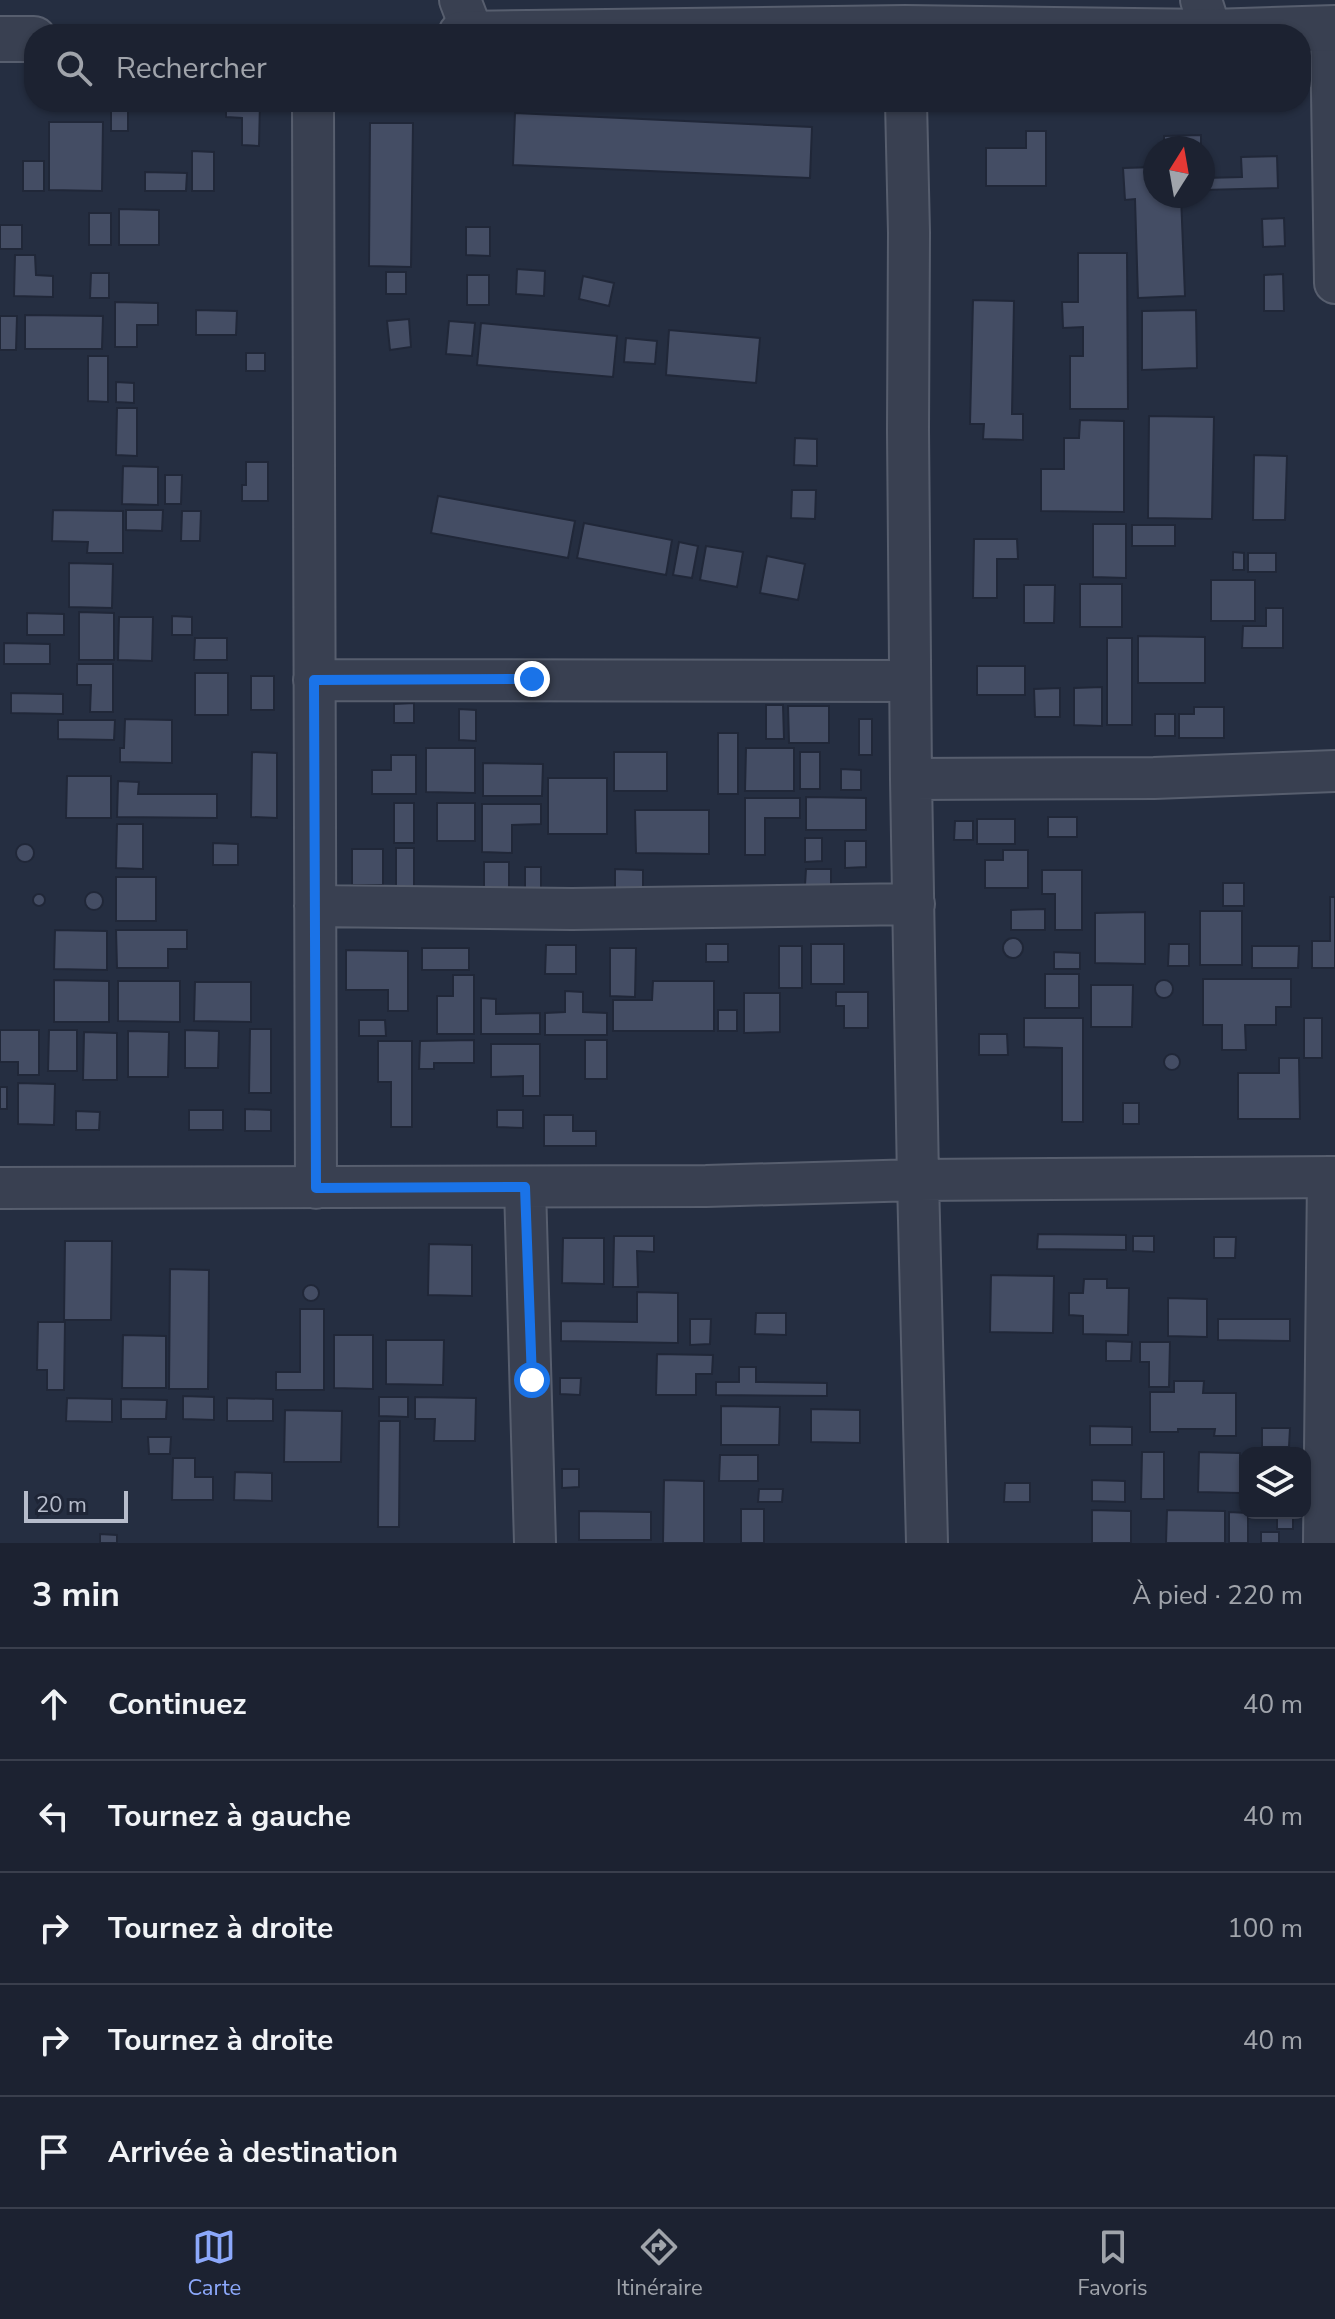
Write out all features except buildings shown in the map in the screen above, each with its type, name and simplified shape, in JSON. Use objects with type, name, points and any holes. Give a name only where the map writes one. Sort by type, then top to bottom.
[{"type":"street","points":[[460,0],[469,24]]},
{"type":"street","points":[[802,24],[1206,16],[1291,24]]},
{"type":"street","points":[[1311,26],[1333,28],[1335,283]]},
{"type":"street","points":[[0,39],[24,39]]},
{"type":"street","points":[[313,112],[316,1188]]},
{"type":"street","points":[[906,112],[911,779],[927,1543]]},
{"type":"street","points":[[314,680],[910,681]]},
{"type":"street","points":[[911,779],[1154,778],[1335,771]]},
{"type":"street","points":[[315,906],[572,909],[914,904]]},
{"type":"street","points":[[0,1188],[706,1186],[918,1180],[1332,1177],[1324,1543]]},
{"type":"street","points":[[525,1187],[535,1543]]},
{"type":"route","points":[[532,679],[314,680],[316,1188],[525,1187],[532,1380]]}]
